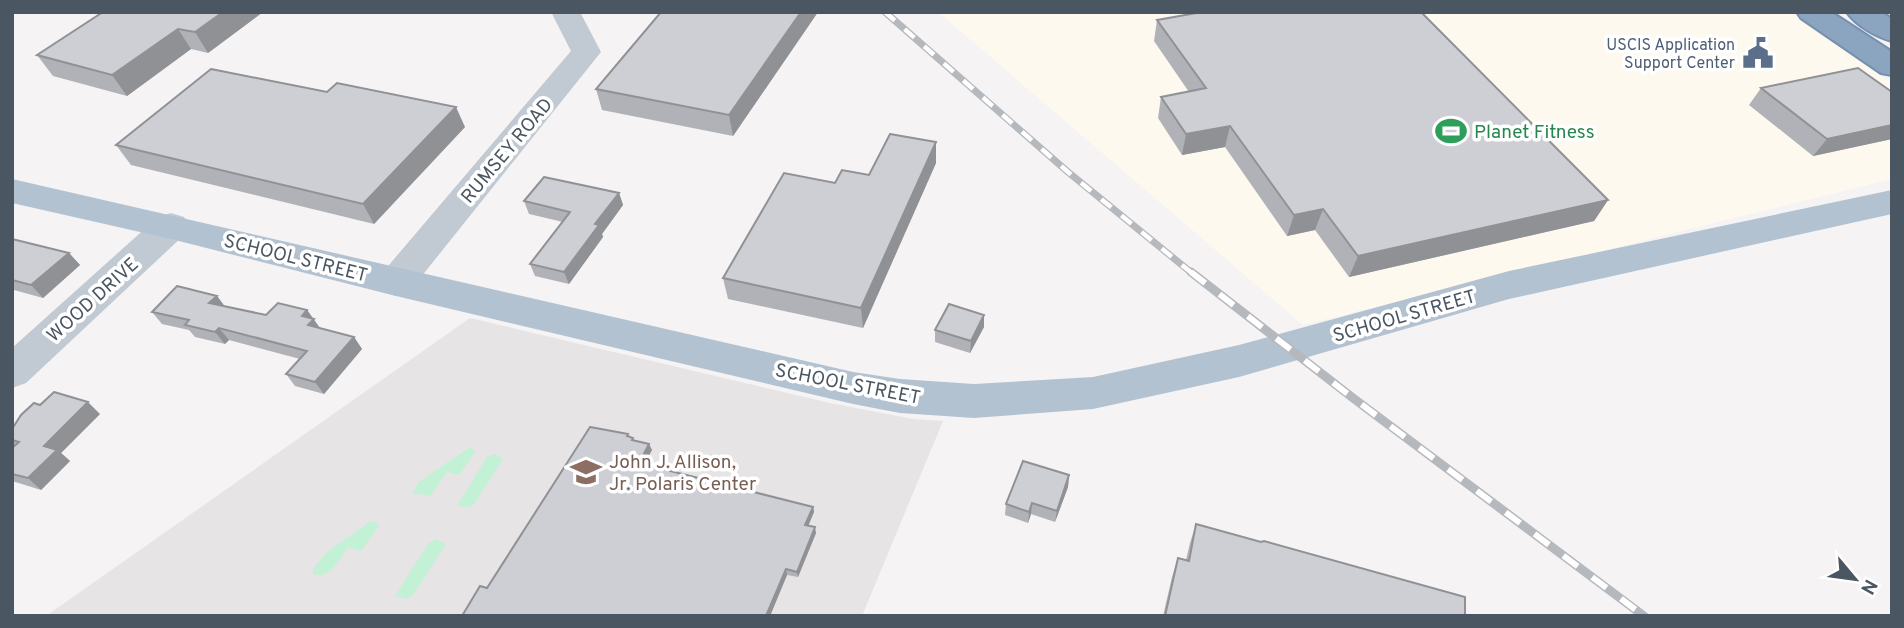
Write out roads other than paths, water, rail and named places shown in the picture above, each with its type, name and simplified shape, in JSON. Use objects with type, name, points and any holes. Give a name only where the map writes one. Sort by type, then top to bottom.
[{"type":"highway","points":[[1811,12],[1892,66]]},
{"type":"highway","points":[[1861,12],[1892,32]]},
{"type":"main road","name":"SCHOOL STREET","points":[[12,191],[866,390],[946,400],[1031,400],[1116,388],[1239,361],[1509,285],[1892,202]]},
{"type":"street","name":"RUMSEY ROAD","points":[[396,282],[586,52],[565,12]]},
{"type":"street","name":"WOOD DRIVE","points":[[12,372],[171,226]]},
{"type":"railway","points":[[885,12],[1068,172],[1193,274]]},
{"type":"railway","points":[[1191,272],[1353,398],[1644,616]]},
{"type":"place","name":"USCIS Application Support Center","points":[[1758,53]]},
{"type":"place","name":"Planet Fitness","points":[[1451,131]]},
{"type":"place","name":"John J. Allison, Jr. Polaris Center","points":[[586,472]]}]
